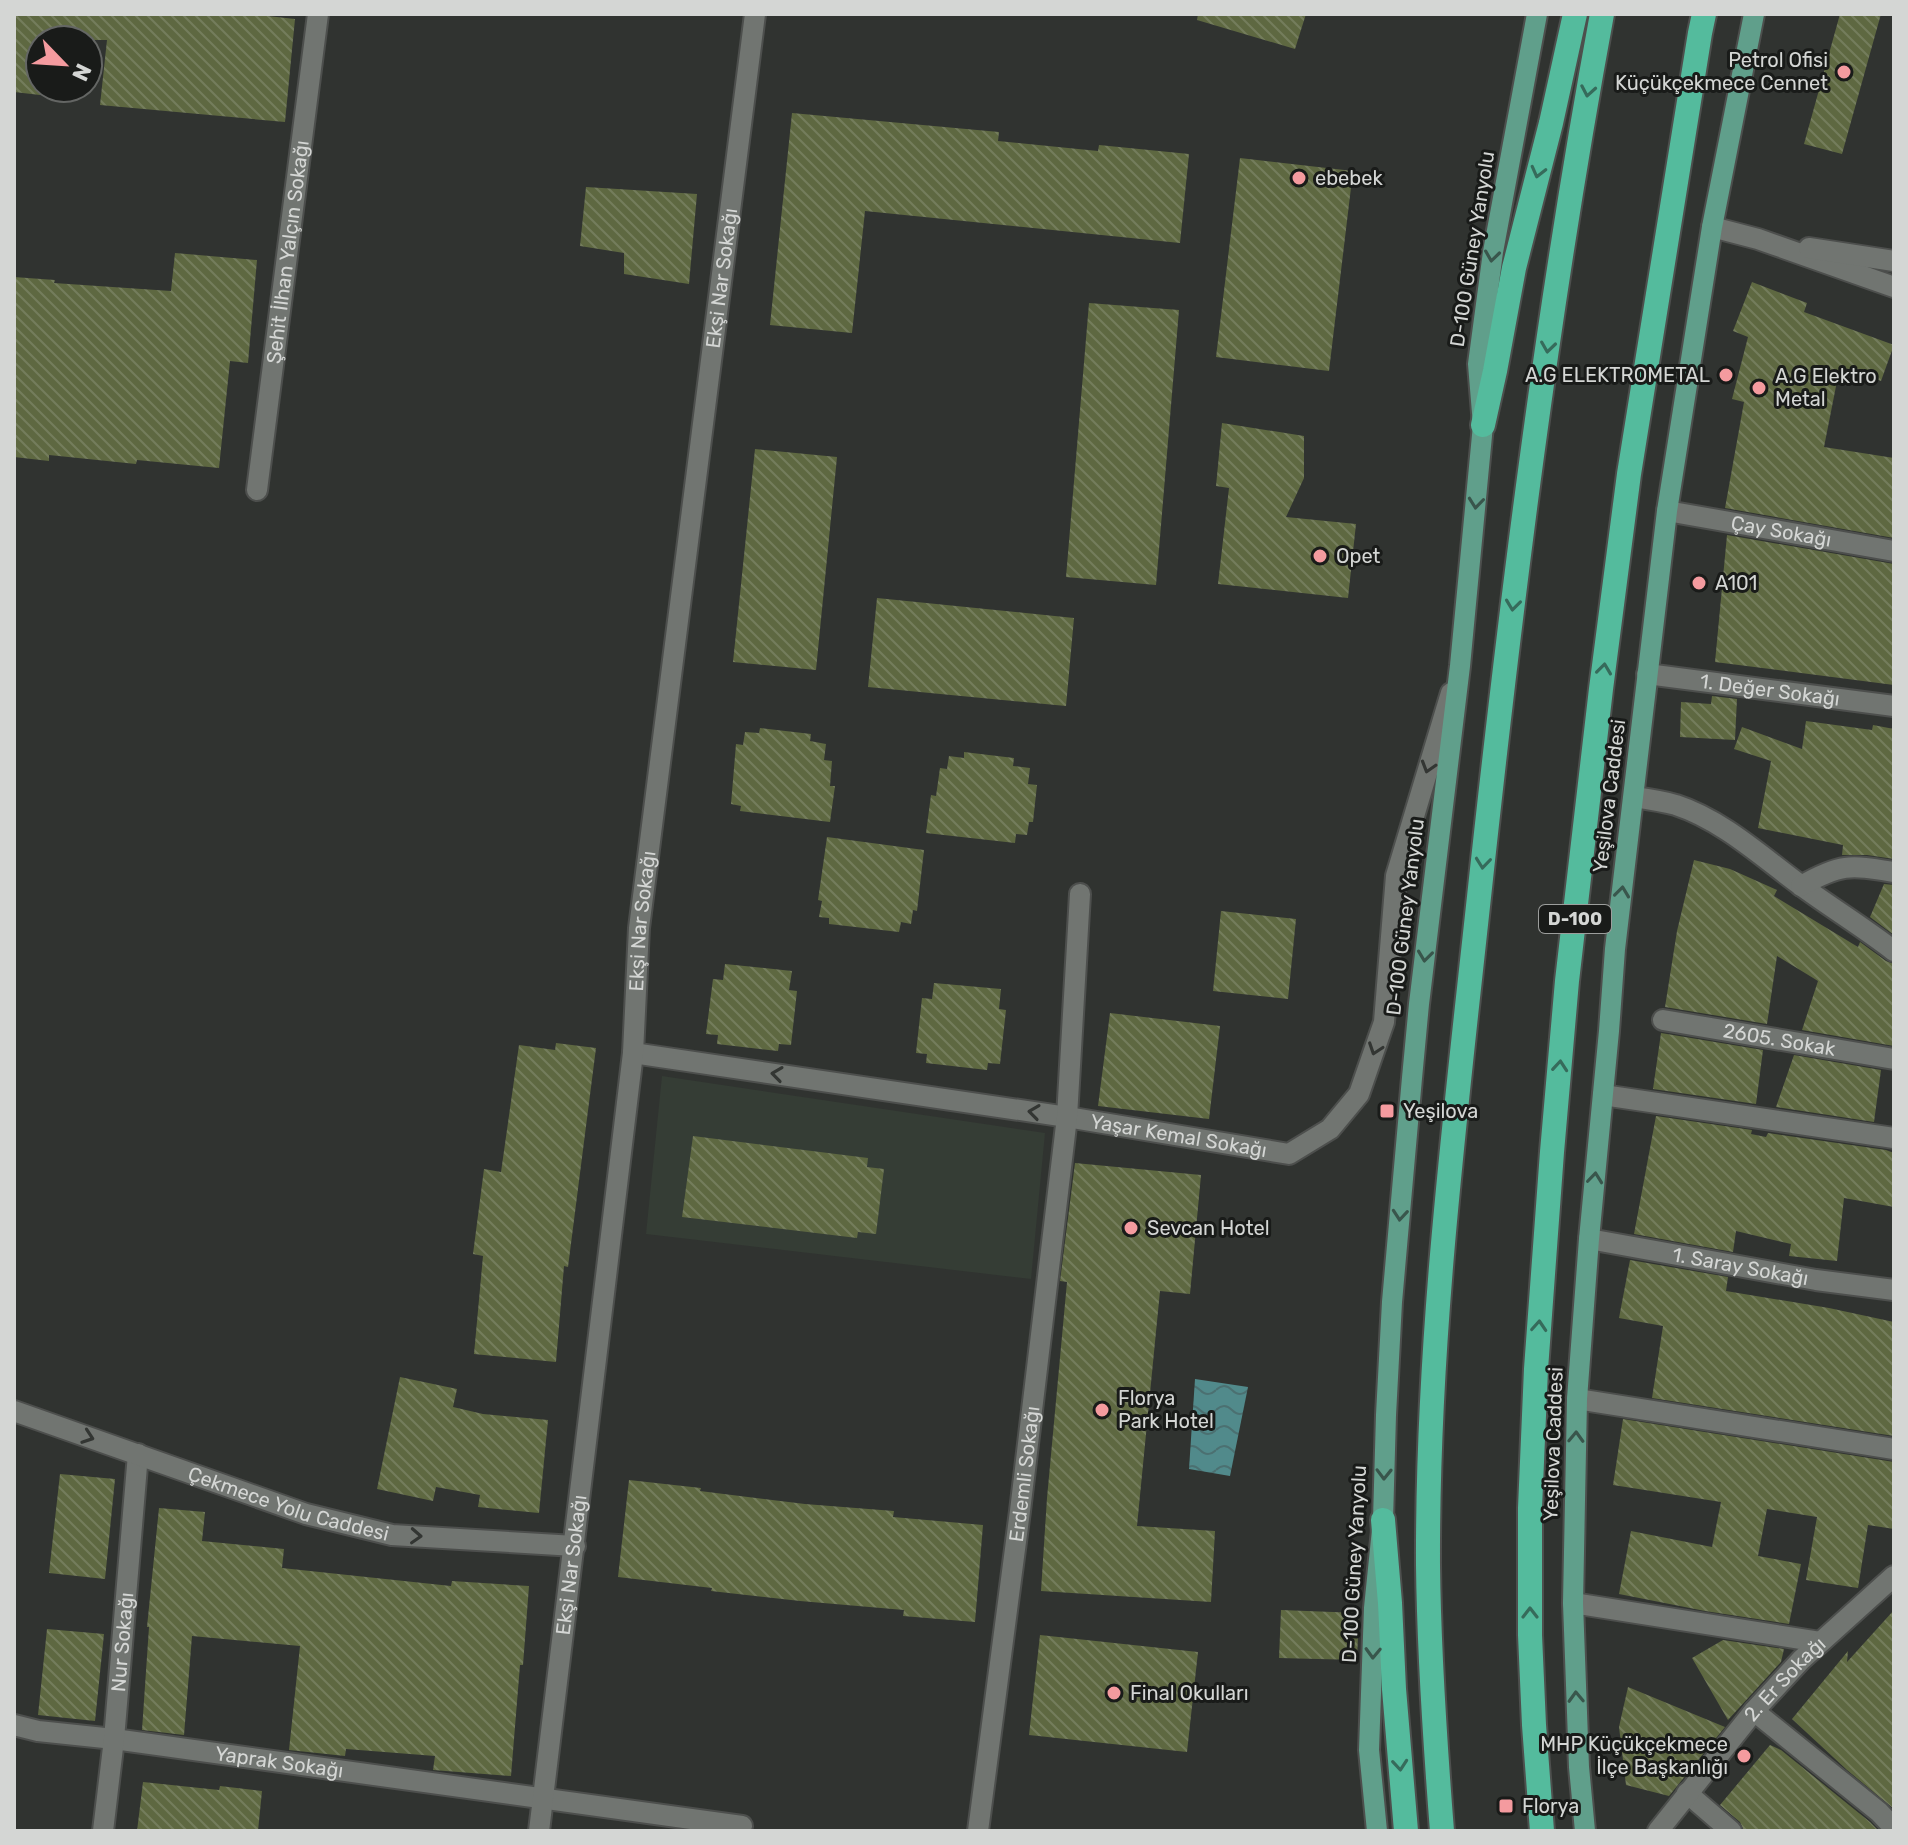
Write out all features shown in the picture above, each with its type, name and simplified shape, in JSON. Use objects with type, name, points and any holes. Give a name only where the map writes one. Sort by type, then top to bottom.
[{"type":"highway","points":[[1483,425],[1514,268],[1575,14]]},
{"type":"highway","points":[[1442,1831],[1432,1692],[1428,1564],[1433,1398],[1444,1224],[1500,704],[1529,480],[1558,271],[1602,14]]},
{"type":"highway","name":"D-100","points":[[1542,1831],[1530,1635],[1530,1508],[1543,1275],[1566,997],[1629,474],[1704,14]]},
{"type":"highway","points":[[1383,1520],[1406,1831]]},
{"type":"main road","name":"D-100 Güney Yanyolu","points":[[1377,1831],[1369,1750],[1374,1608],[1383,1520],[1392,1302],[1410,1093],[1460,666],[1483,425],[1478,364],[1493,252],[1537,14]]},
{"type":"main road","name":"Yeşilova Caddesi","points":[[1585,1831],[1579,1767],[1573,1603],[1577,1399],[1615,949],[1667,511],[1712,227],[1754,14]]},
{"type":"street","name":"Şehit İlhan Yalçın Sokağı","points":[[257,490],[318,14]]},
{"type":"street","name":"Ekşi Nar Sokağı","points":[[539,1831],[633,1053],[639,928],[755,14]]},
{"type":"street","points":[[1712,227],[1758,239],[1894,287]]},
{"type":"street","points":[[1758,239],[1894,261]]},
{"type":"street","name":"Çay Sokağı","points":[[1667,511],[1894,551]]},
{"type":"street","name":"Yaşar Kemal Sokağı","points":[[633,1053],[1067,1117],[1289,1154],[1330,1129],[1359,1094],[1384,1022],[1396,876],[1460,666]]},
{"type":"street","name":"1. Değer Sokağı","points":[[1647,674],[1894,706]]},
{"type":"street","points":[[1634,797],[1679,806],[1713,822],[1894,951]]},
{"type":"street","points":[[1801,886],[1839,868],[1855,866],[1894,872]]},
{"type":"street","name":"Erdemli Sokağı","points":[[978,1831],[1067,1117],[1080,894]]},
{"type":"street","name":"2605. Sokak","points":[[1663,1020],[1894,1059]]},
{"type":"street","points":[[1603,1095],[1894,1138]]},
{"type":"street","name":"1. Saray Sokağı","points":[[1589,1239],[1816,1280],[1894,1290]]},
{"type":"street","points":[[1577,1399],[1894,1449]]},
{"type":"street","name":"Çekmece Yolu Caddesi","points":[[14,1411],[306,1514],[392,1535],[575,1546]]},
{"type":"street","name":"Nur Sokağı","points":[[103,1831],[114,1739],[138,1454]]},
{"type":"street","name":"2. Er Sokağı","points":[[1658,1831],[1754,1711],[1801,1660],[1894,1576]]},
{"type":"street","points":[[1573,1603],[1820,1642]]},
{"type":"street","points":[[1754,1711],[1879,1812],[1894,1828]]},
{"type":"street","name":"Yaprak Sokağı","points":[[14,1725],[38,1731],[742,1826]]},
{"type":"street","points":[[1687,1793],[1731,1831]]},
{"type":"shaded area","points":[[662,1076],[1045,1133],[1031,1279],[646,1234]]},
{"type":"water","points":[[1195,1379],[1248,1387],[1230,1476],[1189,1469]]},
{"type":"building","points":[[14,14],[249,14],[295,19],[285,122],[100,105],[104,104],[107,40],[104,40],[104,24],[24,24],[24,93],[14,92]]},
{"type":"building","points":[[1198,14],[1306,14],[1295,49],[1197,20]]},
{"type":"building","points":[[1840,14],[1881,14],[1842,154],[1804,144]]},
{"type":"building","points":[[792,113],[999,132],[998,141],[1098,151],[1099,145],[1189,154],[1180,243],[865,211],[852,333],[770,325]]},
{"type":"building","points":[[1240,158],[1353,171],[1329,371],[1216,357]]},
{"type":"building","points":[[586,187],[697,194],[689,284],[624,274],[624,253],[580,246]]},
{"type":"building","points":[[175,253],[257,260],[248,363],[230,361],[219,468],[49,455],[49,461],[14,457],[14,277],[55,280],[54,283],[171,291]]},
{"type":"building","points":[[1752,282],[1807,303],[1804,312],[1894,345],[1881,381],[1840,366],[1824,447],[1894,458],[1894,538],[1725,508],[1744,402],[1732,399],[1748,337],[1733,331]]},
{"type":"building","points":[[1089,303],[1179,310],[1156,585],[1066,577]]},
{"type":"building","points":[[1222,423],[1304,436],[1304,478],[1286,517],[1356,524],[1348,598],[1218,584],[1229,488],[1216,486]]},
{"type":"building","points":[[755,449],[837,457],[816,670],[733,662]]},
{"type":"building","points":[[1727,535],[1894,564],[1894,685],[1715,662]]},
{"type":"building","points":[[877,598],[1074,618],[1066,706],[868,687]]},
{"type":"building","points":[[1712,696],[1737,699],[1735,740],[1680,737],[1681,702],[1711,704]]},
{"type":"building","points":[[1806,721],[1872,730],[1873,725],[1894,729],[1894,859],[1842,855],[1843,845],[1758,828],[1771,761],[1734,749],[1742,727],[1802,749]]},
{"type":"building","points":[[760,728],[811,734],[810,741],[826,744],[824,760],[832,761],[830,786],[835,786],[830,822],[740,811],[741,806],[731,804],[736,744],[743,745],[745,732],[759,733]]},
{"type":"building","points":[[964,752],[1014,758],[1013,766],[1030,768],[1028,784],[1037,785],[1033,822],[1029,822],[1027,835],[1016,834],[1015,843],[926,833],[931,795],[936,796],[940,768],[947,769],[949,756],[964,758]]},
{"type":"building","points":[[827,837],[924,850],[917,911],[913,910],[911,924],[901,922],[899,932],[829,924],[829,918],[819,917],[822,901],[818,900]]},
{"type":"building","points":[[1694,860],[1730,869],[1777,890],[1774,896],[1858,947],[1860,942],[1894,964],[1894,1046],[1802,1030],[1818,981],[1777,956],[1767,1024],[1665,1007],[1677,931]]},
{"type":"building","points":[[1884,884],[1894,885],[1894,935],[1870,917]]},
{"type":"building","points":[[1221,911],[1296,919],[1288,999],[1213,991]]},
{"type":"building","points":[[725,964],[792,971],[789,990],[797,991],[791,1045],[779,1044],[778,1051],[717,1044],[718,1035],[706,1034],[713,979],[723,980]]},
{"type":"building","points":[[934,983],[1001,989],[999,1009],[1006,1010],[1000,1064],[988,1063],[987,1070],[926,1063],[927,1054],[916,1053],[922,998],[932,999]]},
{"type":"building","points":[[1110,1013],[1220,1026],[1209,1119],[1098,1106]]},
{"type":"building","points":[[1661,1033],[1763,1050],[1756,1104],[1653,1089]]},
{"type":"building","points":[[556,1043],[596,1048],[568,1267],[564,1266],[556,1362],[474,1354],[483,1256],[473,1254],[484,1169],[501,1172],[519,1045],[555,1050]]},
{"type":"building","points":[[1794,1055],[1881,1070],[1874,1122],[1776,1107]]},
{"type":"building","points":[[1656,1116],[1752,1130],[1751,1134],[1766,1137],[1768,1133],[1894,1153],[1894,1207],[1844,1198],[1837,1261],[1789,1256],[1791,1244],[1736,1231],[1733,1252],[1634,1234]]},
{"type":"building","points":[[693,1136],[868,1158],[867,1167],[884,1169],[876,1234],[858,1232],[857,1238],[682,1217]]},
{"type":"building","points":[[1075,1163],[1201,1175],[1190,1294],[1160,1291],[1137,1526],[1215,1531],[1211,1602],[1041,1591],[1067,1282],[1060,1281]]},
{"type":"building","points":[[1630,1260],[1728,1277],[1726,1291],[1894,1322],[1894,1436],[1652,1398],[1663,1326],[1619,1318]]},
{"type":"building","points":[[400,1377],[457,1389],[453,1407],[483,1414],[548,1420],[539,1513],[478,1507],[480,1495],[436,1487],[433,1501],[377,1489]]},
{"type":"building","points":[[1623,1419],[1894,1462],[1894,1529],[1868,1525],[1858,1588],[1806,1580],[1817,1517],[1767,1509],[1758,1556],[1801,1564],[1789,1624],[1619,1594],[1631,1531],[1712,1547],[1721,1502],[1613,1485]]},
{"type":"building","points":[[60,1474],[115,1479],[105,1579],[49,1573]]},
{"type":"building","points":[[629,1480],[805,1504],[894,1511],[893,1517],[983,1525],[975,1622],[903,1616],[904,1610],[711,1591],[712,1588],[618,1577]]},
{"type":"building","points":[[159,1508],[205,1512],[202,1541],[284,1549],[282,1568],[451,1586],[452,1581],[529,1586],[511,1776],[433,1770],[435,1756],[346,1749],[345,1756],[289,1750],[300,1646],[192,1636],[184,1735],[142,1730],[147,1627]]},
{"type":"building","points":[[1281,1610],[1359,1613],[1357,1660],[1279,1658]]},
{"type":"building","points":[[1894,1610],[1894,1809],[1792,1719],[1848,1651],[1847,1662]]},
{"type":"building","points":[[47,1629],[104,1634],[95,1721],[38,1715]]},
{"type":"building","name":"Final Okulları","points":[[1040,1635],[1198,1652],[1187,1752],[1029,1735]]},
{"type":"building","points":[[1723,1640],[1784,1649],[1781,1662],[1728,1720],[1692,1658]]},
{"type":"building","points":[[1628,1687],[1725,1727],[1669,1796],[1626,1785],[1619,1727]]},
{"type":"building","points":[[1770,1745],[1781,1750],[1879,1831],[1744,1831],[1740,1822],[1720,1805]]},
{"type":"building","points":[[143,1782],[262,1791],[258,1831],[137,1831]]},
{"type":"place","name":"Petrol Ofisi Küçükçekmece Cennet","points":[[1844,72]]},
{"type":"place","name":"ebebek","points":[[1299,178]]},
{"type":"place","name":"A.G ELEKTROMETAL","points":[[1726,375]]},
{"type":"place","name":"A.G Elektro Metal","points":[[1759,388]]},
{"type":"place","name":"Opet","points":[[1320,556]]},
{"type":"place","name":"A101","points":[[1699,583]]},
{"type":"place","name":"Yeşilova","points":[[1387,1111]]},
{"type":"place","name":"Sevcan Hotel","points":[[1131,1228]]},
{"type":"place","name":"Florya Park Hotel","points":[[1102,1410]]},
{"type":"place","name":"Final Okulları","points":[[1114,1693]]},
{"type":"place","name":"MHP Küçükçekmece İlçe Başkanlığı","points":[[1744,1756]]},
{"type":"place","name":"Florya","points":[[1506,1806]]}]
